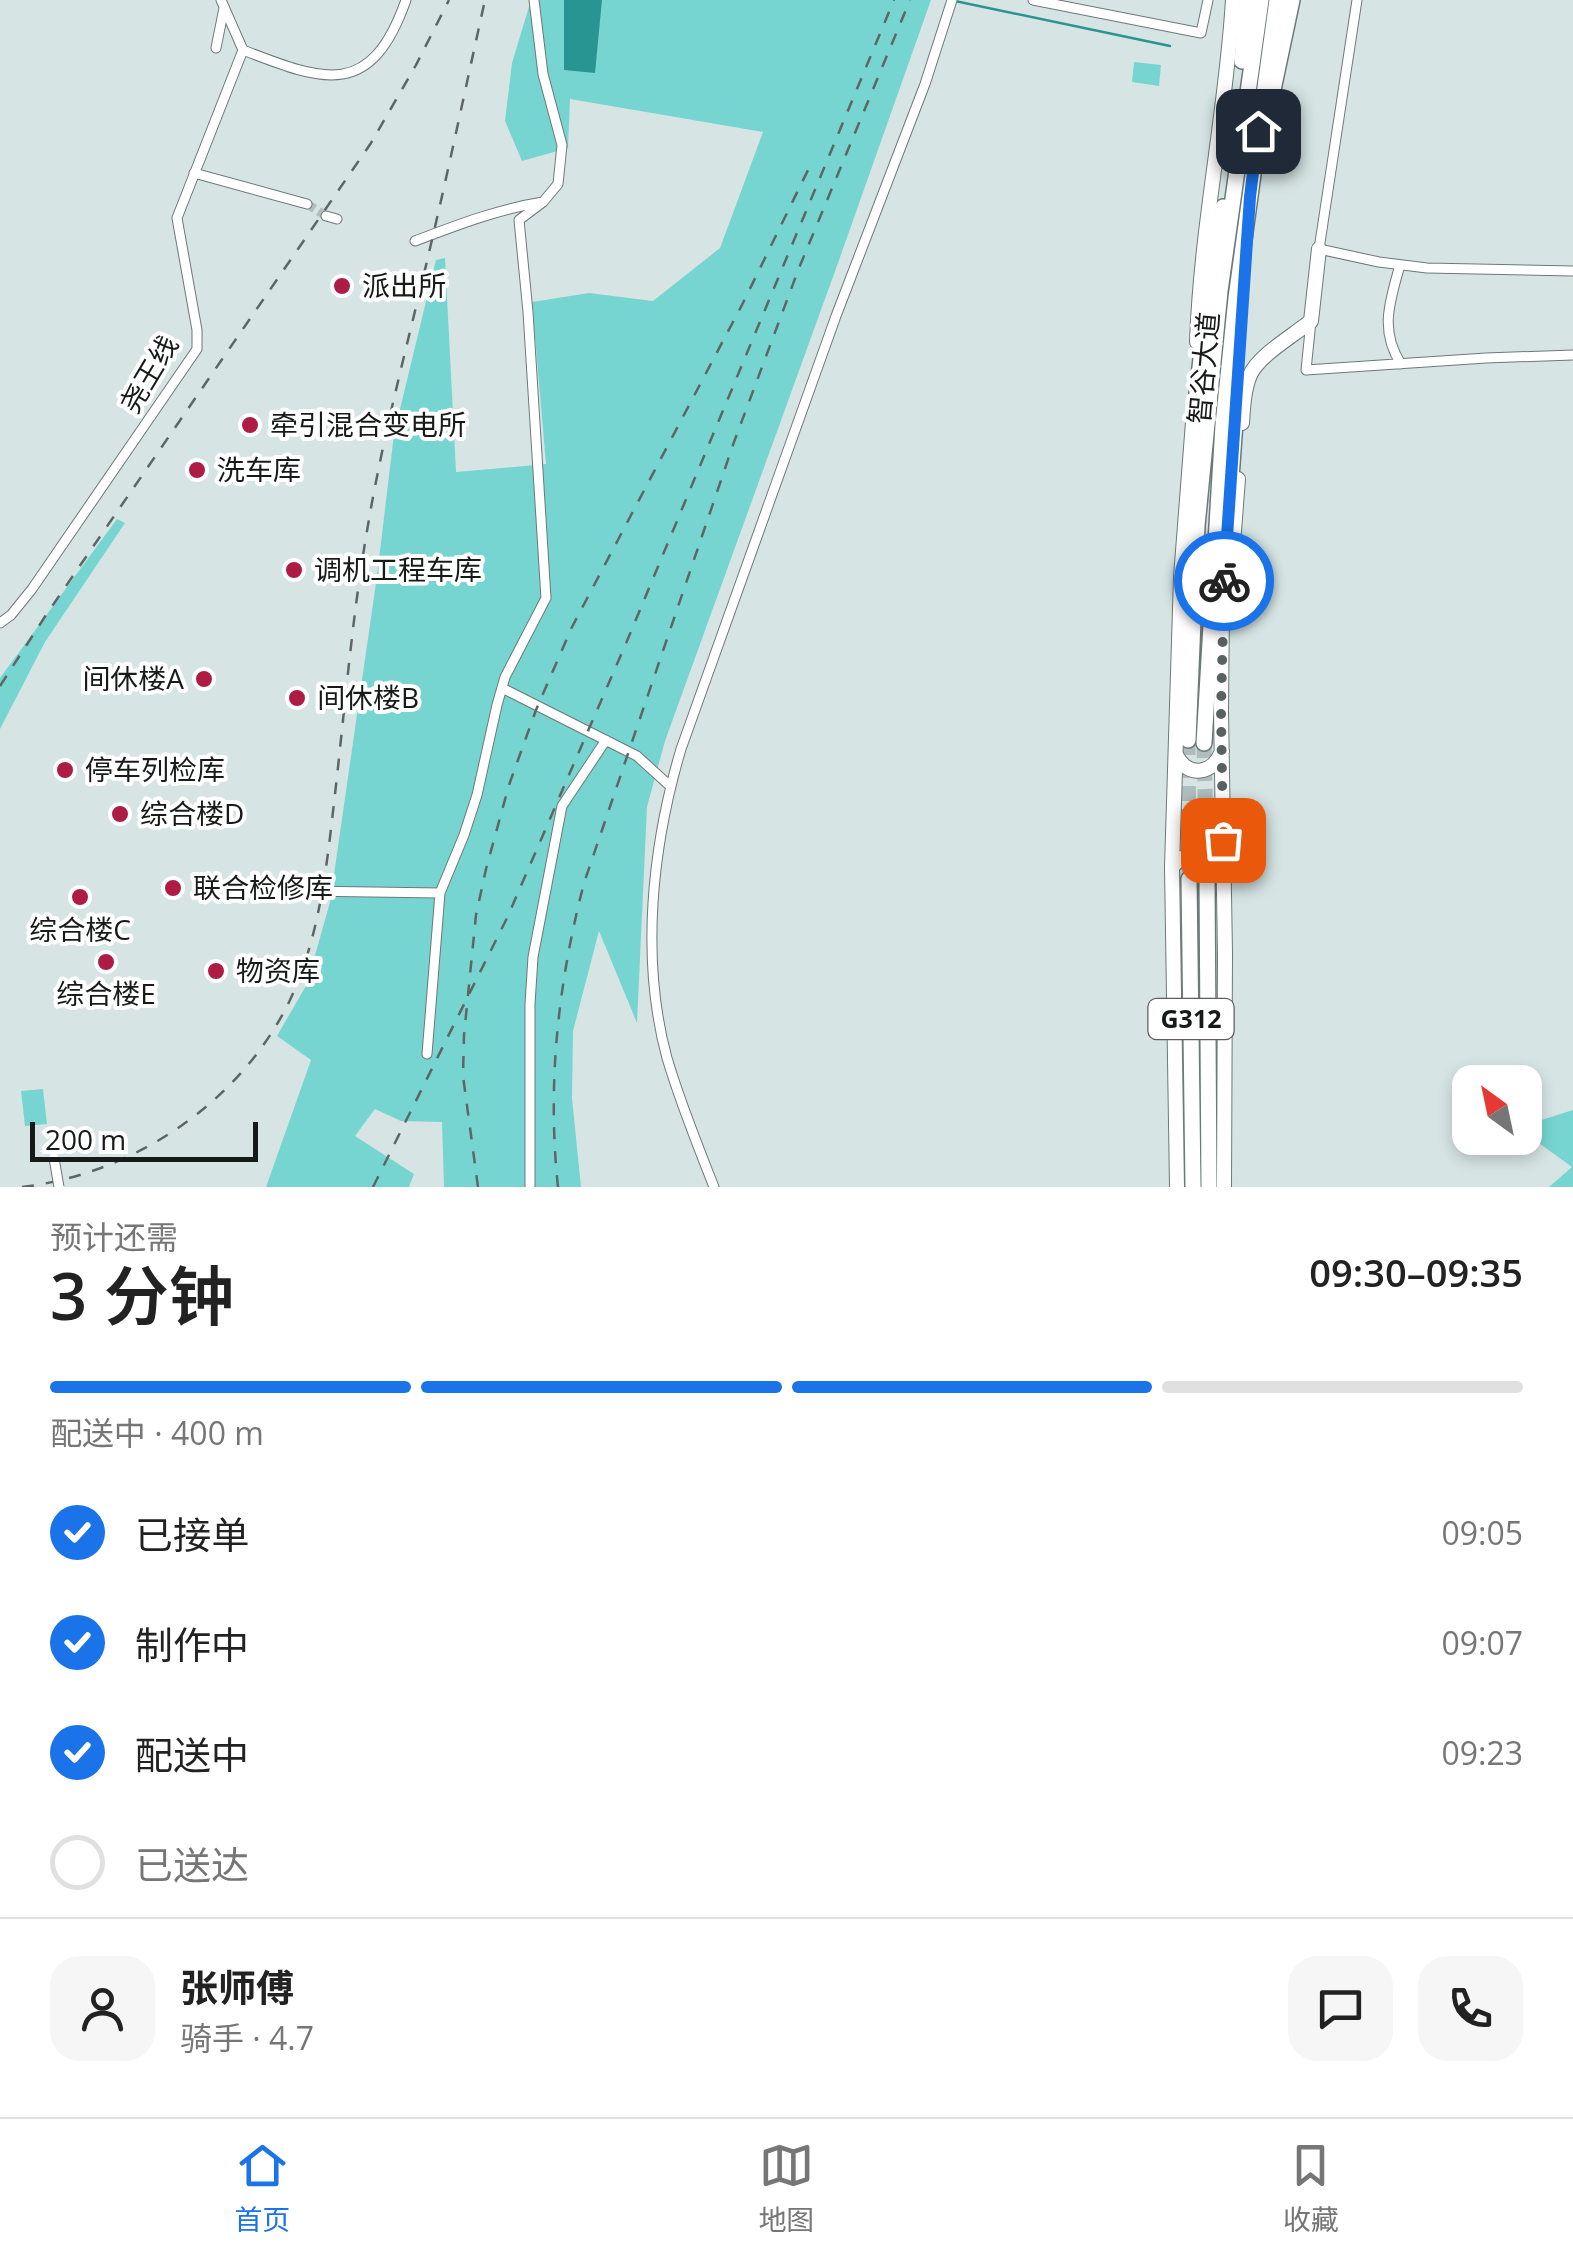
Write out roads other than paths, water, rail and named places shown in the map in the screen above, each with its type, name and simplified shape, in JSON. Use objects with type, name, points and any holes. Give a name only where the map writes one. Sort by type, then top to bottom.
[{"type":"highway","points":[[1194,420],[1215,236],[1239,149],[1247,0]]},
{"type":"highway","name":"智谷大道","points":[[1197,744],[1198,526],[1220,290],[1260,0]]},
{"type":"highway","name":"智谷大道","points":[[1197,744],[1236,298],[1277,0]]},
{"type":"highway","points":[[1222,606],[1250,197],[1292,0]]},
{"type":"highway","name":"G312","points":[[1189,878],[1193,1187]]},
{"type":"highway","name":"G312","points":[[1207,878],[1209,1187]]},
{"type":"main road","points":[[1224,1187],[1224,866],[1197,744],[1181,577],[1198,315],[1233,0]]},
{"type":"main road","points":[[1176,1187],[1172,867],[1234,530],[1246,387],[1260,360],[1310,322],[1319,249]]},
{"type":"main road","points":[[1172,867],[1180,858],[1197,852],[1212,856],[1224,866]]},
{"type":"street","points":[[223,2],[243,50],[277,63],[334,76],[350,74],[369,64],[381,51],[406,0]]},
{"type":"street","points":[[427,1054],[440,893],[477,796],[502,688],[546,598],[528,312],[518,220],[543,202],[558,184],[562,145],[543,74],[534,0]]},
{"type":"street","points":[[714,1187],[666,1055],[656,1003],[652,958],[655,882],[670,786],[836,316],[926,84],[952,0]]},
{"type":"street","points":[[1033,0],[1201,34],[1208,0]]},
{"type":"street","points":[[1357,0],[1319,249],[1400,265],[1478,271],[1573,271]]},
{"type":"street","points":[[216,48],[223,2]]},
{"type":"street","name":"尧王线","points":[[0,623],[32,589],[197,349],[178,218],[243,50]]},
{"type":"street","points":[[194,173],[307,204]]},
{"type":"street","points":[[415,241],[483,215],[543,202]]},
{"type":"street","points":[[1400,265],[1392,295],[1388,338],[1402,364]]},
{"type":"street","points":[[1310,322],[1306,370],[1573,355]]},
{"type":"street","points":[[502,688],[637,756],[670,786]]},
{"type":"street","points":[[530,1187],[533,957],[562,806],[606,740]]},
{"type":"street","points":[[304,892],[440,893]]},
{"type":"street","points":[[54,1158],[59,1187]]},
{"type":"waterway","points":[[955,1],[1170,46]]},
{"type":"tunnel","points":[[307,204],[326,216]]},
{"type":"tunnel","points":[[1188,740],[1189,879]]},
{"type":"tunnel","points":[[1204,743],[1207,878]]},
{"type":"railway","points":[[0,686],[371,143],[449,0]]},
{"type":"railway","points":[[22,1187],[104,1167],[180,1127],[243,1070],[269,1037],[300,976],[325,873],[357,597],[373,495],[485,0]]},
{"type":"railway","points":[[373,1187],[507,918],[894,0]]},
{"type":"railway","points":[[558,1187],[554,1110],[557,1034],[567,958],[584,883],[734,442],[799,268],[910,0]]},
{"type":"railway","points":[[478,1187],[463,1076],[464,1035],[476,915],[509,785],[572,627],[743,303],[809,168]]},
{"type":"place","name":"派出所","points":[[342,286]]},
{"type":"place","name":"牵引混合变电所","points":[[250,425]]},
{"type":"place","name":"洗车库","points":[[197,470]]},
{"type":"place","name":"调机工程车库","points":[[294,570]]},
{"type":"place","name":"间休楼A","points":[[204,679]]},
{"type":"place","name":"间休楼B","points":[[297,698]]},
{"type":"place","name":"停车列检库","points":[[65,770]]},
{"type":"place","name":"综合楼D","points":[[120,814]]},
{"type":"place","name":"联合检修库","points":[[173,888]]},
{"type":"place","name":"综合楼C","points":[[80,897]]},
{"type":"place","name":"综合楼E","points":[[106,962]]},
{"type":"place","name":"物资库","points":[[216,971]]}]
